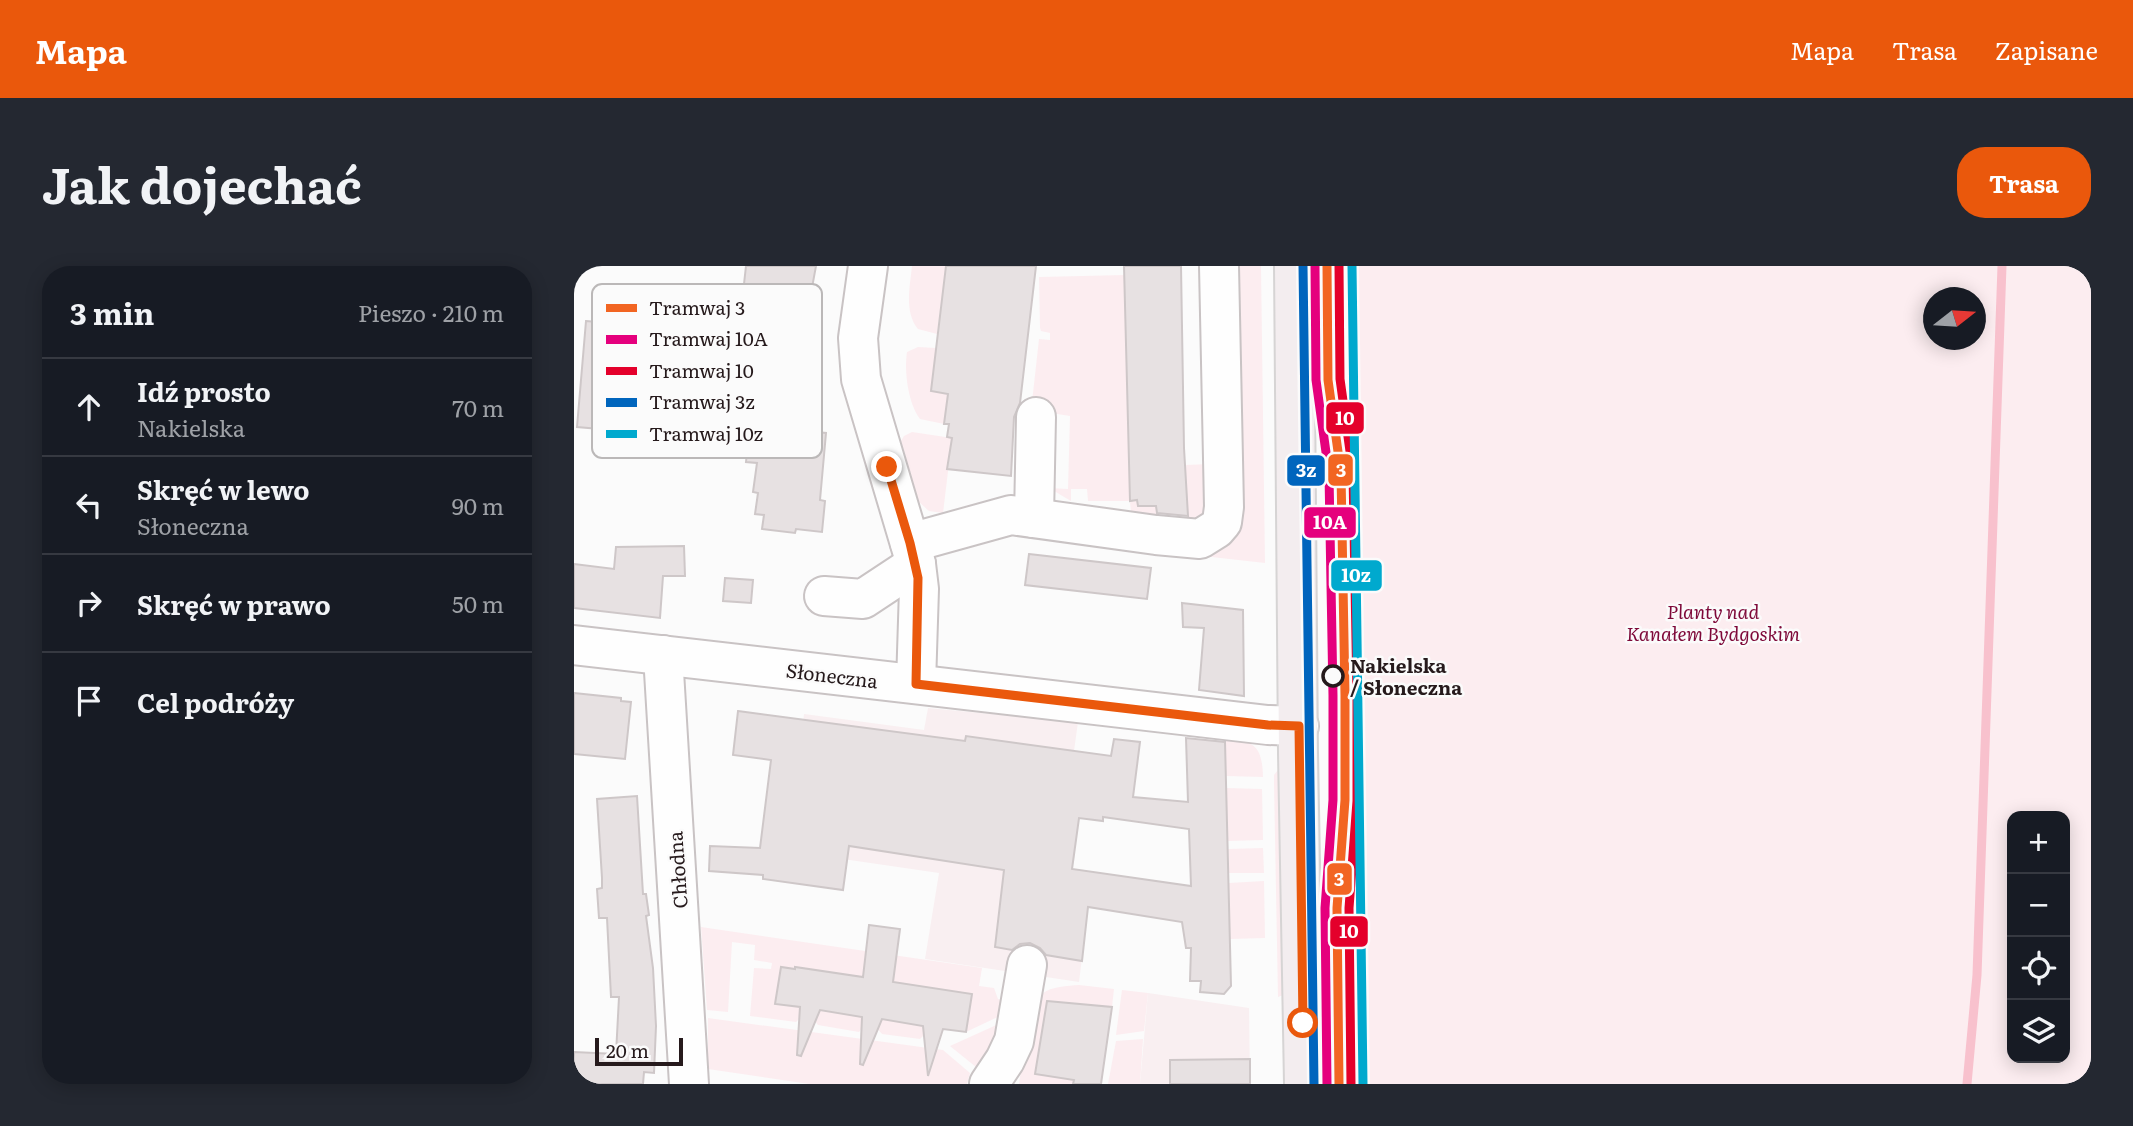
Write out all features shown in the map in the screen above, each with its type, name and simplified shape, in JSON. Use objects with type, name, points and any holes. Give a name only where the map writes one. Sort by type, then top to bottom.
[{"type":"main road","points":[[1294,266],[1304,1084]]},
{"type":"street","points":[[868,266],[858,338],[861,379],[913,554],[919,589],[916,684]]},
{"type":"street","points":[[824,596],[863,599],[913,554],[1012,515],[1034,518],[1114,515],[1200,539],[1211,534],[1222,522],[1224,507],[1219,266]]},
{"type":"street","points":[[1034,518],[1036,417]]},
{"type":"street","name":"Słoneczna","points":[[574,645],[1268,725],[1299,726]]},
{"type":"street","name":"Chłodna","points":[[663,655],[689,1084]]},
{"type":"street","points":[[989,1084],[1014,1041],[1027,965]]},
{"type":"shaded area","points":[[928,708],[1078,722],[1055,889],[1090,894],[1079,982],[925,959],[939,873],[788,851],[804,714],[924,730]]},
{"type":"shaded area","points":[[1148,993],[1249,1008],[1250,1084],[1140,1084]]},
{"type":"green space","points":[[912,266],[946,266],[937,334],[918,329],[911,315],[909,299]]},
{"type":"green space","points":[[1237,266],[1261,266],[1265,563],[1158,551],[1209,544]]},
{"type":"green space","name":"Planty nad Kanałem Bydgoskim","points":[[1338,266],[2091,266],[2091,1084],[1349,1084],[1347,952],[1340,953],[1319,937],[1318,896],[1323,896],[1325,883],[1320,873],[1322,865],[1337,855],[1350,864],[1360,768],[1354,470],[1340,337]]},
{"type":"green space","points":[[1125,275],[1130,500],[1137,500],[1138,506],[1156,506],[1157,520],[1187,519],[1185,465],[1211,464],[1210,519],[1200,527],[1138,522],[1131,512],[1130,501],[1088,501],[1087,489],[1071,489],[1071,501],[1049,488],[1068,489],[1070,416],[1051,413],[1048,403],[1032,402],[1039,339],[1050,340],[1050,333],[1041,331],[1040,328],[1039,277]]},
{"type":"green space","points":[[918,347],[936,348],[931,391],[948,394],[944,424],[920,419],[912,404],[906,360],[907,352]]},
{"type":"green space","points":[[912,432],[952,438],[943,513],[929,511],[919,502],[901,441]]},
{"type":"green space","points":[[1225,733],[1250,743],[1258,751],[1263,777],[1226,776]]},
{"type":"green space","points":[[1283,764],[1283,995],[1278,997],[1274,775]]},
{"type":"green space","points":[[1226,788],[1262,789],[1263,840],[1228,841]]},
{"type":"green space","points":[[1263,848],[1264,873],[1229,873],[1228,849]]},
{"type":"green space","points":[[1264,881],[1265,938],[1230,939],[1229,883]]},
{"type":"green space","points":[[701,927],[982,968],[979,986],[994,988],[998,999],[1006,1001],[1004,1014],[966,1032],[956,992],[796,967],[781,967],[775,1003],[802,1007],[799,1019],[796,1022],[750,1016],[754,968],[771,969],[772,963],[754,960],[755,945],[732,942],[728,1012],[707,1010]]},
{"type":"green space","points":[[1079,985],[1114,989],[1112,1007],[1047,1001],[1035,1074],[1074,1080],[1073,1084],[1019,1084],[1028,1023],[1036,1001],[1050,989]]},
{"type":"green space","points":[[1122,990],[1148,993],[1144,1031],[1116,1035]]},
{"type":"green space","points":[[816,1010],[864,1017],[862,1028],[859,1032],[818,1025],[815,1021]]},
{"type":"green space","points":[[708,1018],[943,1050],[970,1073],[967,1084],[809,1084],[708,1069]]},
{"type":"green space","points":[[879,1019],[926,1026],[925,1034],[920,1039],[882,1034],[877,1028]]},
{"type":"green space","points":[[1003,1022],[1000,1036],[976,1067],[950,1046]]},
{"type":"green space","points":[[1143,1039],[1140,1084],[1108,1084],[1116,1041]]},
{"type":"building","points":[[746,266],[816,266],[813,284],[744,284]]},
{"type":"building","points":[[946,266],[1036,266],[1020,403],[1014,417],[1011,476],[947,469],[952,438],[947,437],[949,424],[944,424],[948,394],[931,391]]},
{"type":"building","points":[[1124,266],[1181,266],[1188,516],[1157,513],[1156,506],[1138,506],[1137,500],[1130,501]]},
{"type":"building","points":[[586,321],[592,322],[592,428],[577,427]]},
{"type":"building","points":[[822,433],[826,433],[820,500],[825,501],[822,532],[796,529],[795,533],[762,529],[764,515],[755,514],[758,493],[753,492],[757,463],[746,462],[746,458],[822,458]]},
{"type":"building","points":[[684,546],[685,576],[663,576],[660,618],[574,608],[574,564],[614,569],[616,547]]},
{"type":"building","points":[[1029,554],[1151,568],[1147,599],[1025,585]]},
{"type":"building","points":[[725,578],[753,580],[751,603],[723,601]]},
{"type":"building","points":[[1182,603],[1243,610],[1244,696],[1199,690],[1204,628],[1183,627]]},
{"type":"building","points":[[574,693],[621,698],[621,701],[631,702],[625,759],[574,754]]},
{"type":"building","points":[[738,711],[965,741],[966,736],[1111,756],[1114,739],[1140,742],[1133,797],[1188,802],[1186,738],[1225,742],[1231,986],[1224,994],[1200,992],[1201,981],[1190,981],[1191,948],[1186,948],[1182,922],[1088,907],[1082,961],[1046,955],[1030,943],[1020,944],[1012,950],[995,947],[1004,870],[849,846],[843,890],[763,879],[763,875],[709,871],[710,846],[760,848],[771,760],[733,755]],"holes":[[[1103,817],[1189,829],[1191,886],[1072,869],[1079,818],[1103,821]]]},
{"type":"building","points":[[637,796],[643,894],[646,894],[649,915],[646,916],[653,968],[656,1026],[654,1073],[644,1072],[643,1084],[574,1084],[574,1052],[616,1054],[619,997],[611,997],[607,918],[599,918],[597,889],[602,888],[602,878],[597,799]]},
{"type":"building","points":[[869,925],[900,929],[893,982],[972,994],[966,1032],[943,1029],[928,1076],[923,1026],[882,1019],[863,1065],[860,1064],[862,1017],[820,1010],[801,1056],[797,1055],[800,1007],[775,1004],[781,967],[863,977]]},
{"type":"building","points":[[1047,1001],[1112,1007],[1101,1084],[1073,1084],[1074,1080],[1035,1074]]},
{"type":"building","points":[[1250,1059],[1250,1084],[1170,1084],[1170,1060]]},
{"type":"waterway","points":[[1967,1084],[1977,975],[2002,266]]},
{"type":"tram line","name":"3z","points":[[1303,266],[1314,1084]]},
{"type":"tram line","name":"10A","points":[[1315,266],[1316,380],[1329,474],[1333,695],[1333,800],[1325,908],[1327,1084]]},
{"type":"tram line","name":"3","points":[[1327,266],[1328,380],[1341,473],[1345,695],[1345,800],[1337,908],[1339,1084]]},
{"type":"tram line","name":"10","points":[[1339,266],[1340,379],[1353,473],[1357,695],[1357,801],[1349,908],[1351,1084]]},
{"type":"tram line","name":"10z","points":[[1352,266],[1363,1084]]},
{"type":"place","name":"Nakielska / Słoneczna","points":[[1333,676]]},
{"type":"route","points":[[887,467],[918,578],[916,684],[1268,725],[1299,726],[1303,1023]]}]
